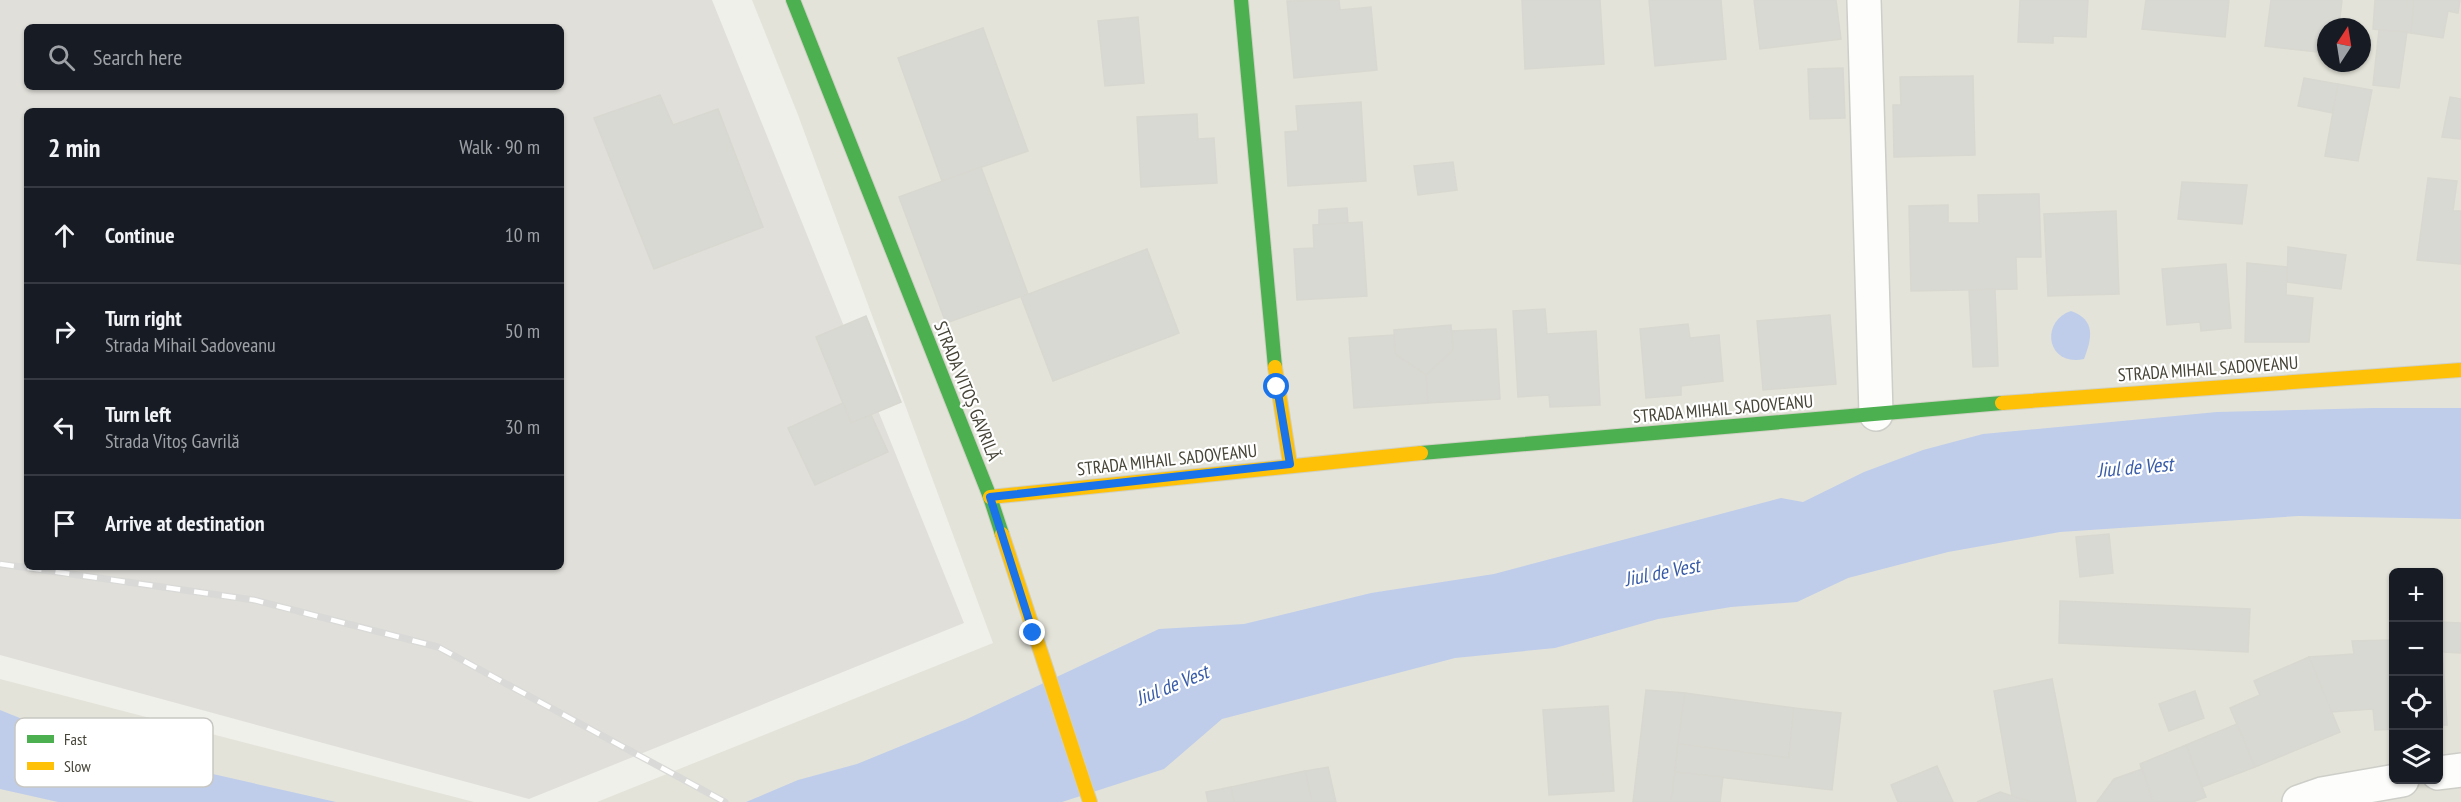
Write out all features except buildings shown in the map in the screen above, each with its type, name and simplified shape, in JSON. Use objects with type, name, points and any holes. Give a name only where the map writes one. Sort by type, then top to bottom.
[{"type":"street","name":"STRADA VITOȘ GAVRILĂ","points":[[793,0],[990,497],[1090,802]]},
{"type":"street","points":[[1241,0],[1277,387],[1290,464]]},
{"type":"street","points":[[1864,0],[1876,414]]},
{"type":"street","name":"STRADA MIHAIL SADOVEANU","points":[[990,497],[1290,464],[2146,391],[2461,370]]},
{"type":"street","points":[[2443,772],[2461,770]]},
{"type":"street","points":[[2300,802],[2322,794],[2389,782]]},
{"type":"shaded area","points":[[0,0],[712,0],[964,623],[529,799],[0,655]]},
{"type":"shaded area","points":[[752,0],[2461,0],[2461,802],[597,802],[993,643],[798,115]]},
{"type":"shaded area","points":[[0,679],[150,718],[15,718],[15,787],[213,787],[213,734],[474,802],[0,802]]},
{"type":"water","points":[[2071,311],[2085,319],[2090,330],[2089,344],[2084,359],[2071,360],[2062,356],[2055,350],[2052,342],[2051,333],[2055,324],[2061,316]]},
{"type":"water","name":"Jiul de Vest","points":[[2461,408],[2461,519],[2298,516],[2060,532],[1948,552],[1848,578],[1797,602],[1731,607],[1658,619],[1555,648],[1455,658],[1222,719],[1164,769],[1062,802],[746,802],[798,780],[857,764],[967,719],[1159,629],[1244,624],[1371,593],[1494,574],[1781,498],[1803,502],[1864,472],[1923,450],[1983,434],[2217,412]]},
{"type":"water","points":[[0,710],[20,718],[15,718],[15,787],[213,787],[213,774],[336,802],[58,802],[0,789]]},
{"type":"railway","points":[[0,564],[24,567]]},
{"type":"railway","points":[[42,570],[254,600],[438,647],[725,802]]},
{"type":"traffic: fast","points":[[793,0],[990,497],[1002,534]]},
{"type":"traffic: fast","points":[[1241,0],[1275,367]]},
{"type":"traffic: fast","points":[[1421,453],[2002,403]]},
{"type":"traffic: slow","points":[[1275,367],[1290,464]]},
{"type":"traffic: slow","points":[[2002,403],[2461,370]]},
{"type":"traffic: slow","points":[[990,497],[1421,453]]},
{"type":"traffic: slow","points":[[1002,534],[1090,802]]},
{"type":"route","points":[[1033,633],[990,497],[1290,464],[1277,387]]}]
